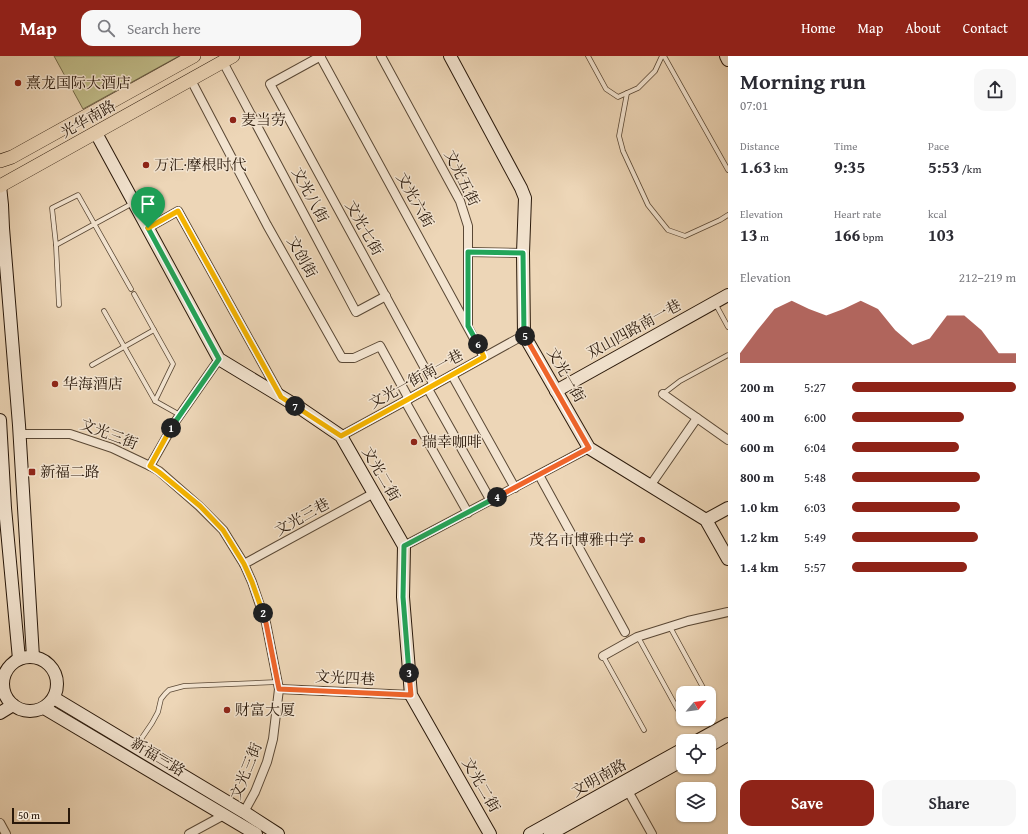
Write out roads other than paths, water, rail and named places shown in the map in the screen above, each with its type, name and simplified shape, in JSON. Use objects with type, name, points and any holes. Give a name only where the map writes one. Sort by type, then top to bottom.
[{"type":"main road","name":"光华南路","points":[[0,161],[12,157],[194,56]]},
{"type":"main road","name":"文光一街","points":[[450,56],[525,198],[523,253],[524,334],[589,448],[706,520],[728,559]]},
{"type":"main road","points":[[726,56],[728,60]]},
{"type":"main road","name":"光华南路","points":[[0,186],[228,59]]},
{"type":"main road","points":[[96,133],[219,359]]},
{"type":"main road","points":[[0,186],[19,434],[33,657]]},
{"type":"main road","name":"双山四路南一巷","points":[[556,391],[728,295]]},
{"type":"main road","name":"文光二街","points":[[219,359],[341,436],[404,546],[403,597],[411,695],[490,834]]},
{"type":"main road","points":[[0,420],[3,508],[19,659]]},
{"type":"main road","points":[[706,520],[728,508]]},
{"type":"main road","points":[[26,657],[33,657],[42,659],[50,665],[55,673],[57,682],[56,692],[50,704],[44,708],[30,712],[13,705],[1,690],[4,675],[13,662],[26,657]]},
{"type":"main road","points":[[54,698],[278,834]]},
{"type":"main road","points":[[0,712],[13,705]]},
{"type":"main road","name":"新福三路","points":[[44,708],[256,834]]},
{"type":"main road","points":[[710,734],[728,724]]},
{"type":"main road","points":[[716,742],[728,736]]},
{"type":"main road","name":"文明南路","points":[[530,834],[676,753]]},
{"type":"main road","name":"文明南路","points":[[550,834],[676,764]]},
{"type":"street","name":"文光七街","points":[[320,56],[270,84],[386,296],[431,387],[491,501]]},
{"type":"street","name":"文光六街","points":[[320,56],[484,357]]},
{"type":"street","name":"文光五街","points":[[381,56],[460,201],[468,226],[468,326]]},
{"type":"street","name":"文光八街","points":[[228,59],[356,312],[386,296]]},
{"type":"street","name":"文创街","points":[[191,80],[267,225],[342,358],[354,358],[380,346],[407,400]]},
{"type":"street","points":[[148,228],[178,211],[281,397]]},
{"type":"street","points":[[468,252],[523,253]]},
{"type":"street","name":"文光一街南一巷","points":[[341,436],[524,334]]},
{"type":"street","points":[[150,466],[175,422],[219,359]]},
{"type":"street","points":[[452,375],[515,488]]},
{"type":"street","points":[[663,394],[728,440]]},
{"type":"street","points":[[407,400],[468,513]]},
{"type":"street","points":[[650,486],[697,418]]},
{"type":"street","name":"文光三街","points":[[19,434],[70,434],[112,448],[150,466],[200,506],[223,530],[244,564],[252,582],[266,623],[278,686],[273,739],[267,762],[255,792],[244,812]]},
{"type":"street","points":[[404,546],[589,448]]},
{"type":"street","points":[[538,475],[625,632]]},
{"type":"street","name":"文光三巷","points":[[244,564],[374,494]]},
{"type":"street","points":[[603,656],[638,637],[688,621],[728,612]]},
{"type":"street","name":"文光四巷","points":[[278,686],[411,695]]},
{"type":"street","points":[[628,791],[652,834]]},
{"type":"street","points":[[188,834],[224,815]]},
{"type":"street","points":[[1,825],[6,834]]},
{"type":"lane","points":[[588,56],[606,89],[618,97],[638,88],[655,70],[663,56]]},
{"type":"lane","points":[[663,56],[728,170]]},
{"type":"lane","points":[[627,93],[619,136],[623,151],[648,205],[668,230],[685,236],[728,215]]},
{"type":"lane","points":[[59,305],[56,245],[52,208],[78,195],[131,289]]},
{"type":"lane","points":[[56,245],[134,202]]},
{"type":"lane","points":[[134,294],[173,364],[155,401]]},
{"type":"lane","points":[[715,302],[728,327]]},
{"type":"lane","points":[[104,311],[155,401],[180,415]]},
{"type":"lane","points":[[92,365],[154,330]]},
{"type":"lane","points":[[663,394],[680,381],[728,355]]},
{"type":"lane","points":[[670,627],[702,686]]},
{"type":"lane","points":[[638,637],[676,706]]},
{"type":"lane","points":[[603,656],[644,730]]},
{"type":"lane","points":[[135,747],[152,723],[158,712],[161,699],[169,690],[184,686],[278,686]]},
{"type":"place","name":"熹龙国际大酒店","points":[[18,83]]},
{"type":"place","name":"麦当劳","points":[[233,120]]},
{"type":"place","name":"万汇·摩根时代","points":[[146,165]]},
{"type":"place","name":"华海酒店","points":[[55,384]]},
{"type":"place","name":"瑞幸咖啡","points":[[414,442]]},
{"type":"place","name":"新福二路","points":[[32,472]]},
{"type":"place","name":"茂名市博雅中学","points":[[642,540]]},
{"type":"place","name":"财富大厦","points":[[227,710]]}]
